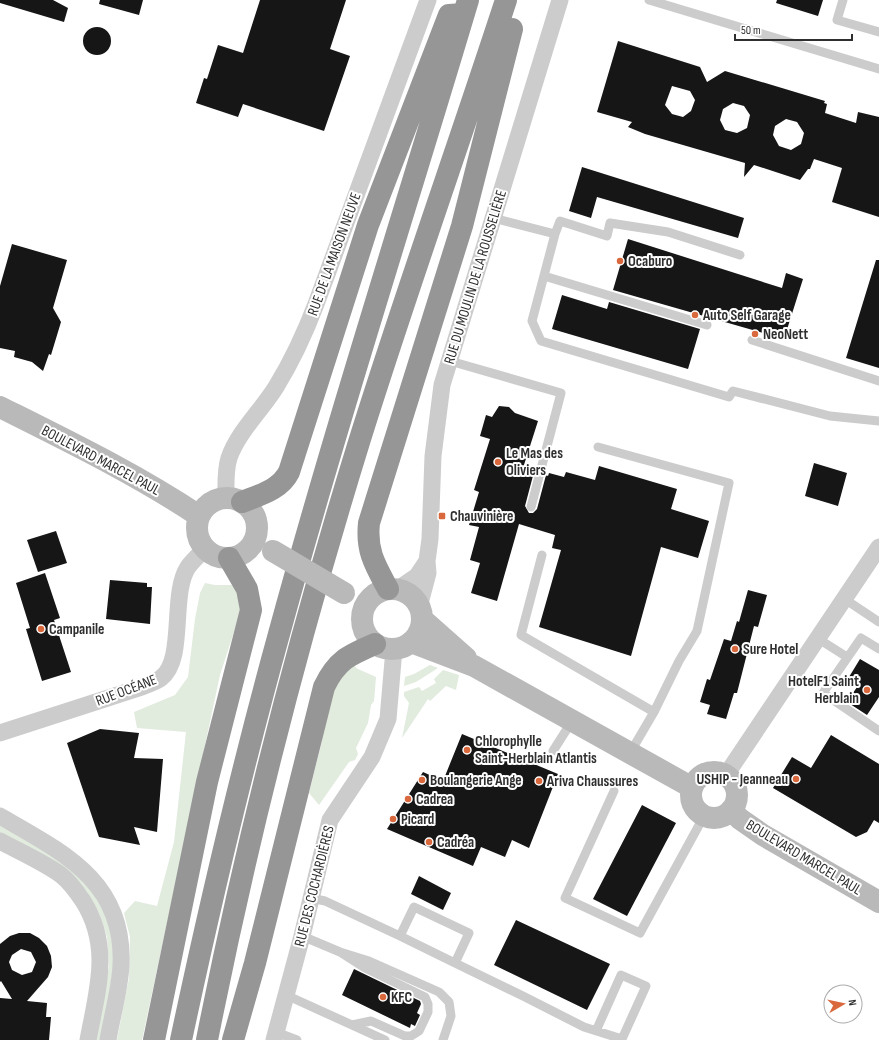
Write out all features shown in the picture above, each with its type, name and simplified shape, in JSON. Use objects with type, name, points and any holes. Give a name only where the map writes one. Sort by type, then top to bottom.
[{"type":"highway","points":[[207,1040],[248,852],[295,668],[336,521],[405,298],[506,0]]},
{"type":"highway","points":[[393,589],[376,566],[368,547],[369,523],[462,226],[476,176],[506,46],[521,0]]},
{"type":"highway","points":[[234,500],[273,489],[282,482],[289,472],[366,233],[397,147],[449,15],[466,7]]},
{"type":"highway","points":[[181,1040],[225,844],[278,635],[325,473],[466,7]]},
{"type":"highway","points":[[154,1040],[207,782],[252,610],[247,589],[230,558]]},
{"type":"highway","points":[[233,1040],[255,964],[324,687],[333,670],[340,662],[350,655],[393,645]]},
{"type":"street","name":"RUE DE LA MAISON NEUVE","points":[[234,500],[225,476],[228,459],[239,438],[276,388],[298,346],[387,113],[428,0]]},
{"type":"street","name":"RUE DU MOULIN DE LA ROUSSELIÈRE","points":[[420,613],[428,578],[427,561],[430,539],[433,456],[442,385],[560,0]]},
{"type":"street","name":"BOULEVARD MARCEL PAUL","points":[[0,407],[89,451],[178,502],[199,516]]},
{"type":"street","points":[[263,546],[230,558],[216,556],[205,549],[198,533],[199,516],[210,503],[234,500],[251,510],[256,522],[256,534],[263,546],[365,605]]},
{"type":"street","points":[[726,775],[843,598],[879,547]]},
{"type":"street","name":"RUE OCÉANE","points":[[1,733],[142,687],[161,678],[173,663],[180,593],[185,575],[188,567],[205,549]]},
{"type":"street","name":"RUE DU MOULIN DE LA ROUSSELIÈRE","points":[[393,589],[417,576],[427,561]]},
{"type":"street","points":[[474,666],[420,613],[411,596],[393,589],[374,594],[365,605],[362,617],[363,630],[393,645],[474,666],[691,787]]},
{"type":"street","points":[[393,645],[419,631],[420,613]]},
{"type":"street","name":"RUE DES COCHARDIÈRES","points":[[275,1036],[302,936],[330,820],[372,757],[388,719],[393,645]]},
{"type":"street","points":[[716,771],[726,775],[733,782],[737,791],[736,801],[731,810],[719,818],[704,816],[693,806],[690,797],[691,787],[697,778],[706,772],[716,771]]},
{"type":"street","name":"BOULEVARD MARCEL PAUL","points":[[731,810],[740,819],[763,835],[879,902]]},
{"type":"street","points":[[0,816],[62,852],[86,871],[108,903],[116,921],[121,943],[121,966],[108,1040]]},
{"type":"street","points":[[0,841],[62,876],[76,891],[88,909],[96,929],[102,957],[100,977],[88,1040]]},
{"type":"lane","points":[[649,0],[879,69]]},
{"type":"lane","points":[[843,0],[837,20],[879,32]]},
{"type":"lane","points":[[493,218],[555,234]]},
{"type":"lane","points":[[740,255],[668,232],[610,223],[607,236],[560,222],[555,234],[532,321],[541,341],[729,397],[733,391],[830,416],[879,421]]},
{"type":"lane","points":[[544,276],[707,325]]},
{"type":"lane","points":[[752,340],[879,381]]},
{"type":"lane","points":[[450,361],[561,393],[531,507]]},
{"type":"lane","points":[[598,447],[729,483],[698,631],[630,753]]},
{"type":"lane","points":[[542,555],[521,635],[654,712]]},
{"type":"lane","points":[[843,598],[879,622]]},
{"type":"lane","points":[[817,638],[847,657]]},
{"type":"lane","points":[[879,649],[860,638],[823,692],[879,731]]},
{"type":"lane","points":[[553,751],[572,721]]},
{"type":"lane","points":[[614,791],[565,898],[640,933],[704,816]]},
{"type":"lane","points":[[311,898],[325,901],[400,936],[584,1027],[596,1031],[622,1039],[646,986],[621,974],[596,1031]]},
{"type":"lane","points":[[400,936],[414,907],[455,926],[469,933],[454,963]]},
{"type":"lane","points":[[302,936],[340,952],[368,960],[439,992],[449,1002],[451,1016],[443,1040]]},
{"type":"lane","points":[[340,952],[365,968],[425,998],[428,1004],[428,1012],[419,1031],[411,1036],[405,1036],[371,1021],[352,1025]]},
{"type":"lane","points":[[286,995],[385,1040]]},
{"type":"lane","points":[[275,1036],[297,1040]]},
{"type":"shaded area","points":[[205,583],[215,585],[237,585],[243,604],[220,675],[142,1040],[117,1040],[129,978],[130,937],[124,913],[135,901],[157,906],[174,842],[186,732],[137,728],[134,712],[175,695],[188,677],[195,619],[200,593]]},
{"type":"shaded area","points":[[349,662],[358,669],[376,677],[374,701],[371,705],[368,723],[356,748],[358,754],[355,760],[349,762],[319,805],[309,793],[322,741],[323,715],[330,687]]},
{"type":"shaded area","points":[[430,665],[438,668],[416,682],[404,686],[405,677]]},
{"type":"shaded area","points":[[443,670],[459,675],[456,690],[446,686],[430,701],[428,699],[402,738],[409,703],[404,696],[404,692],[419,687],[422,691],[436,683],[434,679]]},
{"type":"shaded area","points":[[0,825],[54,855],[87,883],[108,919],[115,956],[102,1040],[96,1040],[109,966],[107,937],[99,913],[86,890],[0,833]]},
{"type":"building","points":[[0,0],[53,0],[68,8],[64,22],[0,3]]},
{"type":"building","points":[[100,0],[143,0],[139,15],[99,4]]},
{"type":"building","points":[[260,0],[346,0],[330,49],[350,56],[324,131],[243,104],[238,117],[196,103],[204,78],[207,79],[218,45],[243,53]]},
{"type":"building","points":[[777,0],[823,0],[818,16],[776,3]]},
{"type":"building","points":[[97,27],[103,28],[107,31],[110,35],[110,47],[107,51],[103,54],[97,55],[91,54],[87,51],[84,47],[83,41],[84,35],[87,31],[91,28]]},
{"type":"building","points":[[618,41],[700,67],[707,82],[725,71],[825,101],[824,103],[827,104],[825,113],[856,123],[858,112],[879,117],[879,217],[832,202],[842,168],[814,159],[810,169],[808,169],[800,180],[754,165],[744,177],[745,163],[645,134],[628,127],[632,122],[597,112]],"holes":[[[672,86],[690,91],[695,100],[691,111],[683,117],[672,114],[665,105]],[[733,103],[744,106],[750,115],[747,128],[737,133],[725,130],[720,120],[723,109]],[[786,119],[797,122],[804,133],[801,144],[791,150],[779,146],[773,135],[775,126]]]},
{"type":"building","points":[[582,167],[744,218],[738,238],[597,197],[591,218],[569,211]]},
{"type":"building","points":[[628,239],[782,288],[786,273],[803,279],[784,339],[613,290]]},
{"type":"building","points":[[12,244],[67,260],[53,308],[61,322],[51,355],[49,354],[43,371],[32,362],[14,357],[15,351],[0,348],[0,286]]},
{"type":"building","points":[[876,260],[879,260],[879,368],[846,358]]},
{"type":"building","points":[[562,295],[607,309],[609,302],[700,329],[688,369],[552,329]]},
{"type":"building","points":[[499,406],[509,407],[515,413],[538,421],[523,468],[534,472],[525,506],[529,513],[533,513],[537,509],[546,475],[548,476],[549,473],[564,477],[566,472],[595,480],[599,466],[677,489],[671,509],[709,521],[698,558],[661,547],[631,656],[539,627],[561,550],[552,548],[555,535],[519,524],[497,601],[471,593],[480,563],[470,560],[479,527],[469,525],[479,492],[474,490],[490,439],[480,436],[486,415],[492,417]]},
{"type":"building","points":[[814,463],[847,473],[838,506],[805,496]]},
{"type":"building","points":[[56,531],[67,563],[38,572],[27,540]]},
{"type":"building","points":[[45,573],[60,618],[54,620],[71,672],[42,681],[26,629],[30,628],[16,583]]},
{"type":"building","points":[[110,580],[147,583],[147,587],[152,587],[150,624],[106,619]]},
{"type":"building","name":"Sure Hotel","points":[[748,590],[767,595],[758,627],[754,626],[737,693],[734,693],[726,719],[707,714],[710,705],[700,702],[707,679],[710,680],[724,639],[731,641],[737,621],[739,622]]},
{"type":"building","name":"HotelF1 Saint Herblain","points":[[860,659],[879,670],[879,697],[867,715],[847,702],[859,684],[849,677]]},
{"type":"building","points":[[100,729],[139,733],[134,758],[163,759],[157,832],[134,827],[140,845],[99,837],[67,743]]},
{"type":"building","points":[[462,734],[558,774],[529,848],[512,840],[505,857],[481,847],[473,866],[387,829],[423,772],[443,781]]},
{"type":"building","points":[[831,735],[879,764],[879,823],[874,820],[867,832],[856,837],[773,788],[792,757],[811,768]]},
{"type":"building","points":[[642,805],[676,823],[627,916],[593,899]]},
{"type":"building","points":[[419,876],[451,893],[443,910],[411,894]]},
{"type":"building","points":[[516,920],[610,964],[587,1010],[494,965]]},
{"type":"building","points":[[19,933],[30,933],[39,938],[47,946],[51,956],[52,967],[48,977],[27,1001],[47,1003],[46,1017],[51,1017],[49,1040],[0,1040],[0,998],[12,999],[1,981],[0,982],[0,944],[10,936]],"holes":[[[21,949],[31,952],[36,962],[32,972],[22,975],[12,970],[9,962],[12,955]]]},
{"type":"building","name":"KFC","points":[[354,969],[420,1001],[421,1004],[417,1013],[420,1015],[415,1026],[411,1024],[410,1028],[342,995]]},
{"type":"place","name":"Ocaburo","points":[[620,261]]},
{"type":"place","name":"Auto Self Garage","points":[[695,315]]},
{"type":"place","name":"NeoNett","points":[[755,334]]},
{"type":"place","name":"Le Mas des Oliviers","points":[[498,462]]},
{"type":"place","name":"Chauvinière","points":[[442,516]]},
{"type":"place","name":"Campanile","points":[[41,629]]},
{"type":"place","name":"Sure Hotel","points":[[735,649]]},
{"type":"place","name":"HotelF1 Saint Herblain","points":[[867,690]]},
{"type":"place","name":"Chlorophylle Saint-Herblain Atlantis","points":[[467,750]]},
{"type":"place","name":"USHIP - Jeanneau","points":[[796,779]]},
{"type":"place","name":"Boulangerie Ange","points":[[422,780]]},
{"type":"place","name":"Ariva Chaussures","points":[[539,781]]},
{"type":"place","name":"Cadrea","points":[[408,799]]},
{"type":"place","name":"Picard","points":[[393,819]]},
{"type":"place","name":"Cadréa","points":[[429,842]]},
{"type":"place","name":"KFC","points":[[383,997]]}]
